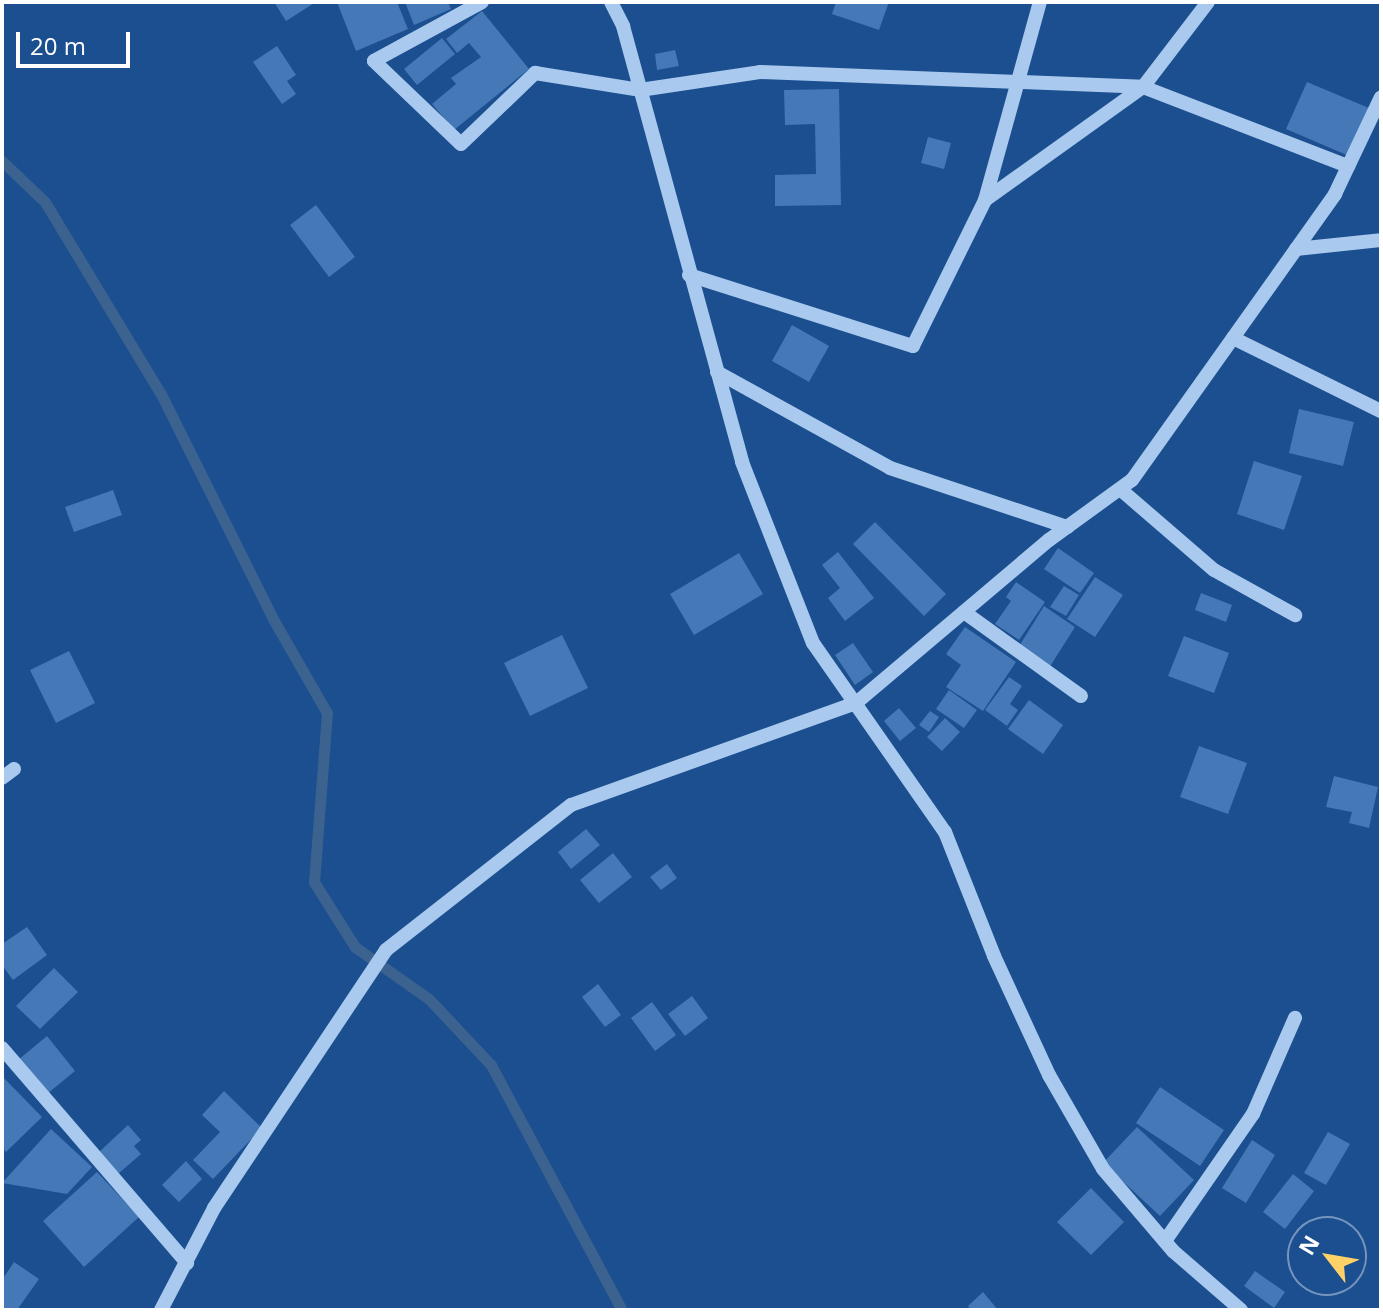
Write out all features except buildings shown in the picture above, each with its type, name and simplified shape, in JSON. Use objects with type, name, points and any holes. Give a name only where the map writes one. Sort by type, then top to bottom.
[{"type":"street","points":[[482,2],[374,61],[461,144],[535,73],[640,90],[760,72],[1143,87],[1348,166]]},
{"type":"street","points":[[611,2],[623,26],[742,462],[813,643],[856,703],[870,729],[911,779],[945,832],[994,956],[1049,1075],[1103,1169],[1165,1241],[1241,1310]]},
{"type":"street","points":[[689,275],[913,346],[985,200],[1040,2]]},
{"type":"street","points":[[985,200],[1143,87],[1208,2]]},
{"type":"street","points":[[161,1310],[214,1208],[386,950],[571,805],[856,703],[1067,527],[1132,480],[1335,194],[1381,97]]},
{"type":"street","points":[[1296,249],[1381,240]]},
{"type":"street","points":[[1233,338],[1381,411]]},
{"type":"street","points":[[717,372],[890,468],[1067,527]]},
{"type":"street","points":[[1120,489],[1214,570],[1295,615]]},
{"type":"street","points":[[964,612],[1081,696]]},
{"type":"street","points":[[1165,1241],[1253,1114],[1295,1018]]},
{"type":"street","points":[[2,1048],[187,1263]]},
{"type":"waterway","points":[[2,161],[45,202],[161,394],[273,619],[327,713],[314,882],[355,947],[429,999],[491,1065],[622,1310]]}]
